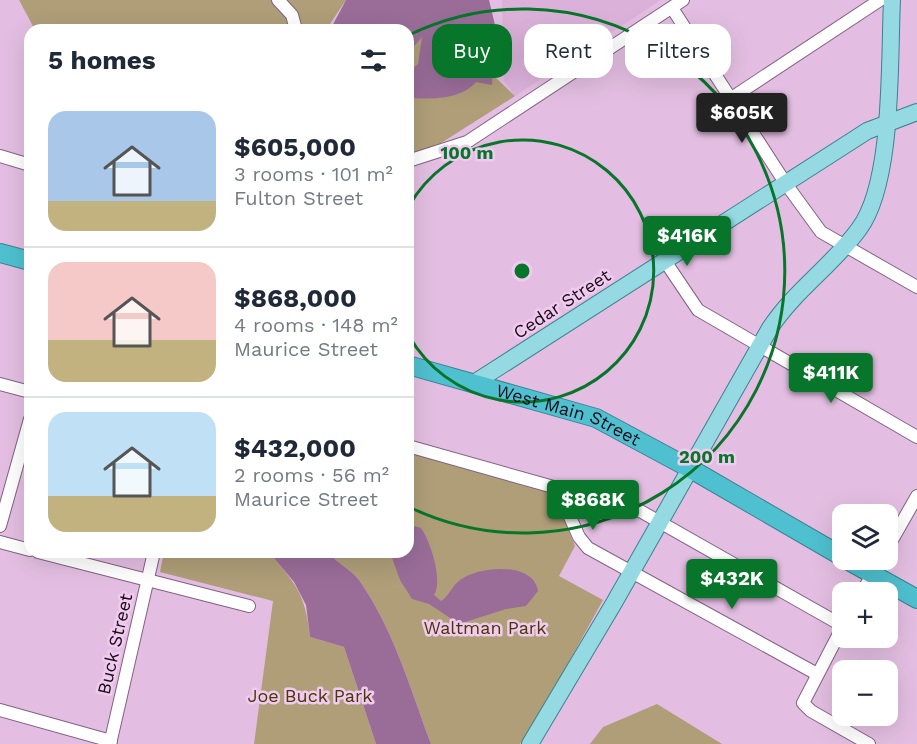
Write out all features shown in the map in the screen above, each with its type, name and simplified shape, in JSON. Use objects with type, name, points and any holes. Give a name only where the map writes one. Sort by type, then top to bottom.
[{"type":"highway","points":[[0,253],[24,259]]},
{"type":"highway","name":"West Main Street","points":[[414,367],[596,418],[691,468],[832,551]]},
{"type":"highway","points":[[880,570],[917,599]]},
{"type":"main road","points":[[530,744],[632,572],[760,345],[790,300],[861,228],[874,202],[883,165],[892,0]]},
{"type":"main road","name":"Cedar Street","points":[[474,383],[859,136],[917,112]]},
{"type":"street","points":[[278,0],[292,15],[294,24]]},
{"type":"street","points":[[414,159],[467,142],[683,0]]},
{"type":"street","points":[[730,99],[880,0]]},
{"type":"street","points":[[672,8],[786,184],[822,232],[917,287]]},
{"type":"street","points":[[0,156],[24,163]]},
{"type":"street","points":[[665,261],[698,310],[917,437]]},
{"type":"street","points":[[0,384],[24,390]]},
{"type":"street","points":[[0,526],[24,440]]},
{"type":"street","points":[[414,448],[557,488],[619,499],[832,620]]},
{"type":"street","points":[[557,488],[583,543],[817,674]]},
{"type":"street","points":[[898,529],[917,496]]},
{"type":"street","points":[[0,542],[24,548]]},
{"type":"street","points":[[60,558],[249,606]]},
{"type":"street","name":"Buck Street","points":[[110,742],[153,558]]},
{"type":"street","points":[[832,646],[803,703],[811,711],[870,744]]},
{"type":"street","points":[[0,710],[110,742]]},
{"type":"shaded area","points":[[346,0],[489,0],[495,24],[432,24],[432,78],[492,78],[492,85],[476,82],[454,95],[414,98],[414,67],[418,64],[422,37],[414,46],[414,24],[333,24]]},
{"type":"shaded area","points":[[502,0],[661,0],[613,32],[613,24],[524,24],[524,78],[542,78],[515,96],[504,81],[504,78],[512,78],[512,24],[503,24]]},
{"type":"shaded area","points":[[414,526],[421,528],[429,542],[437,581],[434,595],[441,601],[460,580],[468,575],[492,569],[516,571],[527,575],[534,581],[538,591],[526,606],[506,609],[459,624],[429,604],[412,599],[400,580],[392,558],[414,558]]},
{"type":"shaded area","points":[[274,558],[334,558],[356,576],[392,639],[431,744],[376,744],[344,647],[310,637],[306,605],[294,582]]},
{"type":"green space","points":[[19,0],[346,0],[330,24],[32,24]]},
{"type":"green space","points":[[422,35],[432,37],[432,78],[496,78],[515,96],[414,160],[414,45]]},
{"type":"green space","name":"Waltman Park","points":[[414,454],[553,493],[575,546],[559,576],[603,600],[543,709],[520,744],[431,744],[392,639],[382,619],[359,580],[334,558],[414,558]]},
{"type":"green space","name":"Joe Buck Park","points":[[163,558],[274,558],[298,591],[305,610],[310,637],[344,647],[376,744],[254,744],[273,601],[160,572]]},
{"type":"green space","points":[[657,704],[722,744],[590,744],[603,727]]}]
